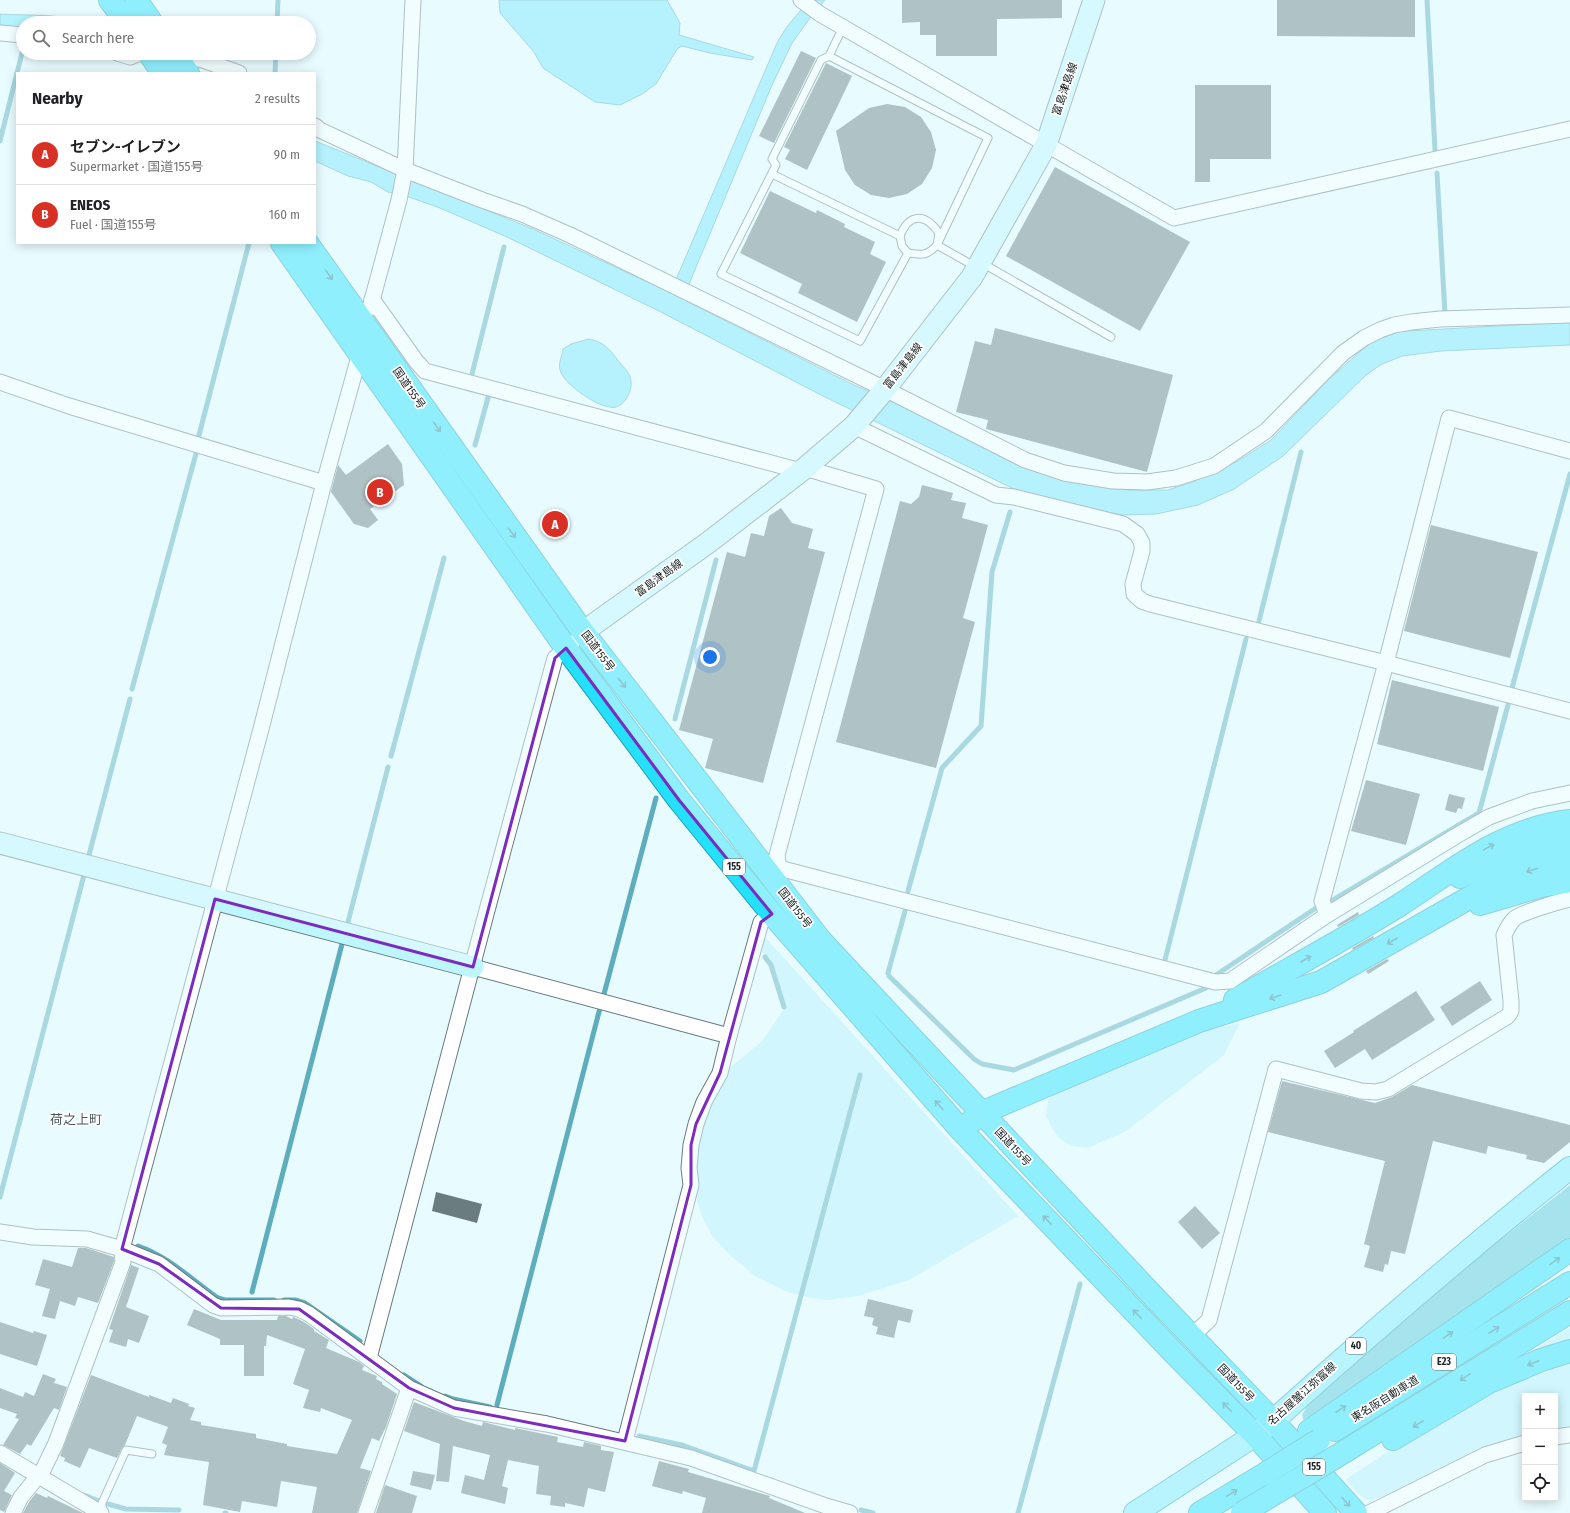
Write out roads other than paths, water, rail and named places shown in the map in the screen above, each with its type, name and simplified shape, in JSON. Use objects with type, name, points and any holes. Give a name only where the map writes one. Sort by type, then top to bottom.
[{"type":"highway","points":[[110,0],[122,16]]},
{"type":"highway","points":[[136,0],[147,16]]},
{"type":"highway","points":[[154,60],[162,72]]},
{"type":"highway","points":[[178,60],[187,72]]},
{"type":"highway","name":"国道155号","points":[[283,244],[566,648],[679,800],[772,914],[961,1130],[1173,1352],[1255,1435],[1325,1513]]},
{"type":"highway","name":"国道155号","points":[[308,244],[583,632],[774,871],[821,941],[1191,1337],[1273,1421],[1356,1513]]},
{"type":"highway","points":[[1199,1021],[1397,906],[1464,862],[1502,840],[1523,832],[1570,821]]},
{"type":"highway","points":[[1397,906],[1470,873],[1528,850],[1553,844],[1570,842]]},
{"type":"highway","points":[[961,1130],[981,1113],[1199,1021],[1321,982],[1483,890],[1529,870],[1570,861]]},
{"type":"highway","points":[[1414,928],[1454,912],[1496,899],[1541,886],[1570,880]]},
{"type":"highway","points":[[1314,1435],[1570,1250]]},
{"type":"highway","name":"東名阪自動車道","points":[[1200,1513],[1265,1474],[1314,1435],[1570,1283]]},
{"type":"highway","name":"東名阪自動車道","points":[[1242,1513],[1338,1463],[1570,1312]]},
{"type":"highway","points":[[1269,1513],[1338,1463],[1489,1382],[1541,1360],[1570,1351]]},
{"type":"main road","name":"富島津島線","points":[[583,632],[709,542],[803,469],[854,426],[885,389],[972,277],[1046,145],[1094,0]]},
{"type":"main road","points":[[0,843],[473,967]]},
{"type":"main road","name":"名古屋蟹江弥富線","points":[[1135,1513],[1255,1435],[1273,1421],[1420,1290],[1570,1168]]},
{"type":"street","points":[[365,326],[399,200],[405,170],[413,0]]},
{"type":"street","points":[[803,1],[818,13],[1174,218],[1570,128]]},
{"type":"street","points":[[0,34],[16,35]]},
{"type":"street","points":[[203,60],[236,72]]},
{"type":"street","points":[[316,127],[405,170],[522,214],[570,235],[665,283],[885,389],[1025,460],[1064,472],[1113,482],[1147,482],[1176,478],[1214,466],[1266,430],[1344,353],[1364,338],[1380,330],[1394,325],[1440,319],[1570,315]]},
{"type":"street","points":[[372,299],[416,361],[425,371],[876,489],[776,855],[774,871],[1215,982],[1230,981],[1327,915],[1489,817],[1532,801],[1570,793]]},
{"type":"street","points":[[13,1513],[21,1497],[43,1470],[59,1436],[123,1262],[122,1249],[216,899],[324,483],[360,353]]},
{"type":"street","points":[[0,382],[69,406],[324,483]]},
{"type":"street","points":[[1327,915],[1322,901],[1386,663],[1449,418],[1570,451]]},
{"type":"street","points":[[854,426],[996,495],[1014,497],[1123,524],[1137,534],[1142,543],[1142,551],[1133,584],[1134,594],[1142,601],[1570,711]]},
{"type":"street","points":[[370,1358],[555,658],[583,632]]},
{"type":"street","points":[[1191,1337],[1209,1320],[1276,1069],[1361,1091],[1376,1092],[1388,1090],[1508,1016],[1511,1011],[1511,1001],[1504,935],[1508,925],[1515,918],[1570,899]]},
{"type":"street","points":[[625,1441],[691,1185],[689,1168],[690,1153],[696,1124],[704,1102],[720,1073],[761,922],[772,914]]},
{"type":"street","points":[[473,967],[729,1036]]},
{"type":"street","points":[[0,1232],[33,1237],[87,1239],[122,1249],[159,1264],[213,1305],[221,1308],[289,1307],[299,1309],[309,1314],[409,1388],[454,1408],[547,1424],[625,1441],[691,1458],[826,1506],[850,1513]]},
{"type":"street","points":[[366,1513],[409,1388]]},
{"type":"street","points":[[1558,1437],[1570,1435]]},
{"type":"street","points":[[1369,1513],[1485,1455],[1522,1444]]},
{"type":"street","points":[[0,1452],[38,1477],[101,1513]]},
{"type":"lane","points":[[843,27],[830,56],[821,60],[772,159],[776,165],[721,274],[860,341],[908,253]]},
{"type":"lane","points":[[830,56],[988,138],[937,246],[929,253],[919,255],[908,253],[902,246],[900,236],[904,227],[914,219],[923,219],[932,224],[939,233],[937,246]]},
{"type":"lane","points":[[772,174],[900,236]]},
{"type":"lane","points":[[937,246],[979,265],[1111,337]]},
{"type":"lane","points":[[101,1513],[102,1503],[126,1450],[152,1454]]},
{"type":"waterway","points":[[277,16],[278,0]]},
{"type":"waterway","points":[[1427,0],[1435,150]]},
{"type":"waterway","points":[[17,72],[20,60]]},
{"type":"waterway","points":[[275,72],[276,60]]},
{"type":"waterway","points":[[0,141],[16,77]]},
{"type":"waterway","points":[[1437,173],[1445,314]]},
{"type":"waterway","points":[[198,439],[249,244]]},
{"type":"waterway","points":[[471,378],[504,247]]},
{"type":"waterway","points":[[475,445],[489,394],[486,392]]},
{"type":"waterway","points":[[132,689],[197,450]]},
{"type":"waterway","points":[[1259,621],[1301,452]]},
{"type":"waterway","points":[[1512,688],[1570,474]]},
{"type":"waterway","points":[[908,891],[942,768],[981,726],[992,572],[1010,512]]},
{"type":"waterway","points":[[391,756],[444,558]]},
{"type":"waterway","points":[[675,719],[716,560]]},
{"type":"waterway","points":[[1165,960],[1246,639]]},
{"type":"waterway","points":[[89,855],[130,699]]},
{"type":"waterway","points":[[1333,900],[1479,813],[1508,705]]},
{"type":"waterway","points":[[348,922],[388,767]]},
{"type":"waterway","points":[[604,994],[656,798]]},
{"type":"waterway","points":[[0,1197],[84,875]]},
{"type":"waterway","points":[[1216,975],[1316,908]]},
{"type":"waterway","points":[[888,973],[905,911]]},
{"type":"waterway","points":[[252,1292],[342,944]]},
{"type":"waterway","points":[[765,957],[771,965],[784,1007]]},
{"type":"waterway","points":[[889,976],[974,1059],[982,1064],[1014,1070],[1206,988]]},
{"type":"waterway","points":[[497,1405],[600,1008]]},
{"type":"waterway","points":[[639,1436],[682,1445],[754,1471],[860,1075]]},
{"type":"waterway","points":[[138,1246],[149,1250],[170,1262],[218,1298],[225,1300],[274,1300]]},
{"type":"waterway","points":[[1018,1513],[1080,1284]]},
{"type":"waterway","points":[[284,1300],[295,1300],[305,1303],[360,1341]]},
{"type":"waterway","points":[[404,1375],[421,1386]]},
{"type":"waterway","points":[[445,1396],[490,1407]]},
{"type":"waterway","points":[[84,1495],[99,1501]]},
{"type":"waterway","points":[[108,1504],[126,1509],[179,1510]]},
{"type":"waterway","points":[[861,1510],[873,1513]]},
{"type":"place","name":"ENEOS","points":[[380,492]]},
{"type":"place","name":"セブン-イレブン","points":[[555,524]]},
{"type":"district","name":"荷之上町","points":[[76,1119]]}]
